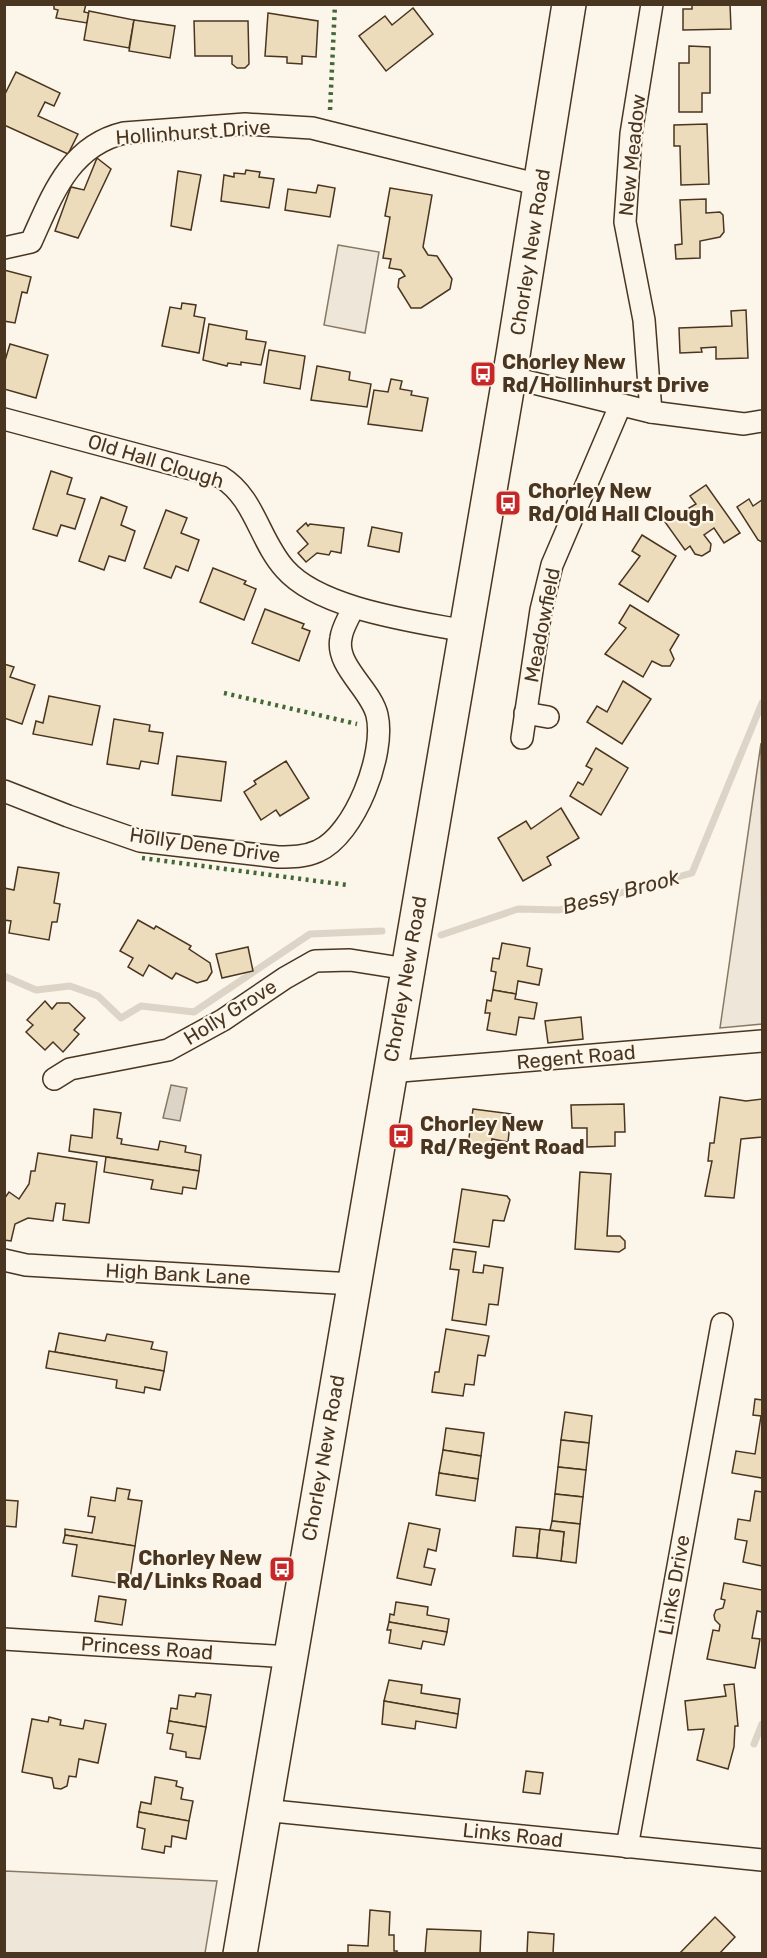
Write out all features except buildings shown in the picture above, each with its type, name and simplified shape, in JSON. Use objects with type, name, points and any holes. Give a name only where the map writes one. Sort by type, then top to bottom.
[{"type":"highway","name":"Chorley New Road","points":[[240,1953],[509,377],[569,4]]},
{"type":"street","name":"New Meadow","points":[[651,412],[644,320],[625,222],[631,134],[652,4]]},
{"type":"street","name":"Hollinhurst Drive","points":[[4,249],[31,242],[61,177],[83,153],[107,137],[124,133],[245,124],[312,128],[540,185]]},
{"type":"street","points":[[509,377],[651,412],[744,424],[762,421]]},
{"type":"street","name":"Meadowfield","points":[[522,738],[541,610],[552,564],[620,406]]},
{"type":"street","name":"Old Hall Clough","points":[[4,419],[221,477],[241,492],[285,570],[299,581],[353,608],[465,631]]},
{"type":"street","name":"Holly Dene Drive","points":[[4,791],[140,841],[278,857],[300,857],[318,852],[349,824],[362,798],[377,749],[377,715],[371,700],[342,655],[340,645],[341,636],[353,608]]},
{"type":"street","points":[[525,713],[548,717]]},
{"type":"street","name":"Holly Grove","points":[[50,1082],[70,1069],[168,1050],[223,1020],[285,978],[315,961],[350,960],[407,969]]},
{"type":"street","name":"Regent Road","points":[[389,1072],[762,1041]]},
{"type":"street","name":"High Bank Lane","points":[[4,1260],[26,1265],[353,1284]]},
{"type":"street","name":"Links Drive","points":[[627,1847],[722,1324]]},
{"type":"street","name":"Princess Road","points":[[4,1639],[289,1657]]},
{"type":"street","name":"Links Road","points":[[263,1810],[762,1860]]},
{"type":"shaded area","points":[[338,245],[379,252],[365,333],[324,325]]},
{"type":"shaded area","points":[[761,743],[762,1024],[720,1028]]},
{"type":"shaded area","points":[[171,1085],[187,1088],[180,1121],[163,1118]]},
{"type":"shaded area","points":[[5,1871],[217,1881],[205,1953],[5,1953]]},
{"type":"waterway","name":"Bessy Brook","points":[[441,935],[518,909],[559,910],[692,873],[762,703]]},
{"type":"waterway","name":"Bessy Brook","points":[[4,976],[36,990],[70,986],[98,996],[121,1018],[141,1006],[194,1012],[310,934],[382,931]]},
{"type":"waterway","points":[[754,1744],[762,1724]]},
{"type":"hedge","points":[[330,110],[335,4]]},
{"type":"hedge","points":[[224,693],[357,724]]},
{"type":"hedge","points":[[142,858],[347,885]]},
{"type":"place","name":"Chorley New Rd/Hollinhurst Drive","points":[[483,374]]},
{"type":"place","name":"Chorley New Rd/Old Hall Clough","points":[[508,503]]},
{"type":"place","name":"Chorley New Rd/Regent Road","points":[[401,1136]]},
{"type":"place","name":"Chorley New Rd/Links Road","points":[[282,1569]]}]
